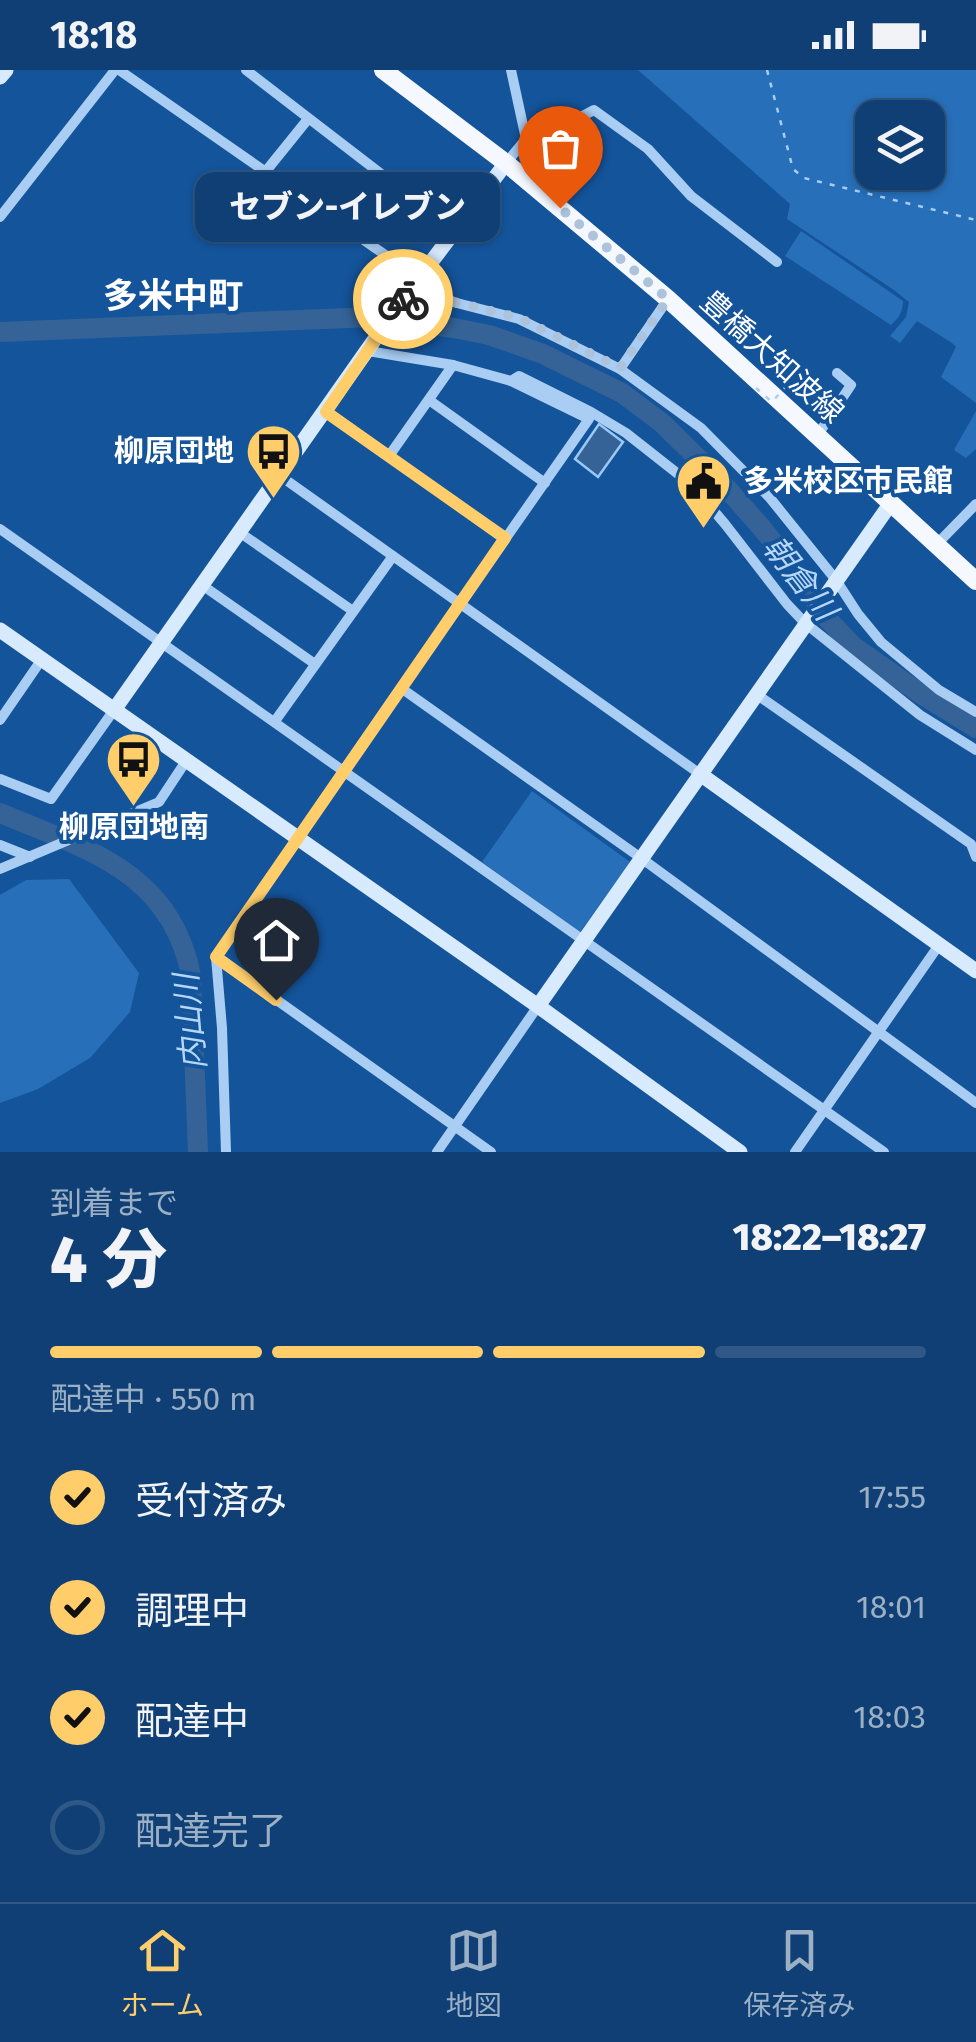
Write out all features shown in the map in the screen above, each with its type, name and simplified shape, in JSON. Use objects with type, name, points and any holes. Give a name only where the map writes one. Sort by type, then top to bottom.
[{"type":"main road","name":"豊橋大知波線","points":[[383,70],[506,163],[668,299],[976,581]]},
{"type":"street","points":[[0,77],[6,70]]},
{"type":"street","points":[[0,217],[117,70],[454,302],[519,318],[620,368],[686,417],[770,498],[881,642],[939,690],[976,712]]},
{"type":"street","points":[[246,70],[454,230]]},
{"type":"street","points":[[509,72],[526,139]]},
{"type":"street","points":[[0,779],[51,799],[400,302],[526,139],[543,137],[594,110],[648,149],[690,196],[777,262]]},
{"type":"street","points":[[266,172],[308,118]]},
{"type":"street","points":[[0,194],[11,202]]},
{"type":"street","points":[[620,368],[668,299]]},
{"type":"street","points":[[226,1152],[216,957],[590,419],[510,382],[371,346]]},
{"type":"street","points":[[390,456],[453,365]]},
{"type":"street","points":[[818,436],[852,385],[837,373]]},
{"type":"street","points":[[510,382],[519,376],[590,412],[626,433],[692,485],[787,604],[920,715],[976,750]]},
{"type":"street","points":[[429,400],[545,482]]},
{"type":"street","points":[[326,412],[505,538]]},
{"type":"street","points":[[279,475],[976,971]]},
{"type":"street","points":[[438,1152],[891,503]]},
{"type":"street","points":[[936,545],[976,504]]},
{"type":"street","points":[[966,514],[976,523]]},
{"type":"street","points":[[1,531],[884,1152]]},
{"type":"street","points":[[239,532],[352,612]]},
{"type":"street","points":[[275,722],[393,556]]},
{"type":"street","points":[[202,585],[315,664]]},
{"type":"street","points":[[0,630],[740,1152]]},
{"type":"street","points":[[0,720],[42,660]]},
{"type":"street","points":[[401,688],[976,1103]]},
{"type":"street","points":[[756,694],[970,844],[976,857]]},
{"type":"street","points":[[0,869],[159,802],[186,761]]},
{"type":"street","points":[[0,846],[30,857]]},
{"type":"street","points":[[795,1152],[940,945]]},
{"type":"street","points":[[216,957],[490,1152]]},
{"type":"path","points":[[767,70],[793,168],[804,178],[976,220]]},
{"type":"path","points":[[756,388],[772,402],[789,383]]},
{"type":"shaded area","points":[[638,70],[976,70],[976,403],[941,377],[956,347],[952,343],[917,321],[900,343],[890,336],[906,317],[909,302],[787,219],[790,204]]},
{"type":"shaded area","points":[[801,231],[903,301],[891,325],[785,256]]},
{"type":"shaded area","points":[[976,411],[976,449],[966,458],[954,450]]},
{"type":"shaded area","points":[[599,424],[623,442],[598,477],[575,459]]},
{"type":"shaded area","points":[[532,791],[630,862],[580,932],[482,862]]},
{"type":"shaded area","points":[[69,879],[139,973],[130,1012],[90,1058],[38,1089],[0,1103],[0,895],[26,880]]},
{"type":"waterway","name":"朝倉川","points":[[0,332],[374,317],[489,335],[543,354],[622,393],[662,423],[761,527],[805,582],[823,614],[853,646],[976,728]]},
{"type":"waterway","name":"内山川","points":[[0,813],[121,869],[145,888],[165,912],[181,941],[191,976],[198,1152]]},
{"type":"way so far","points":[[403,299],[419,277],[454,302],[519,318],[620,368],[668,299],[560,208]]},
{"type":"place","name":"セブン-イレブン","points":[[560,208]]},
{"type":"place","name":"柳原団地","points":[[273,500]]},
{"type":"place","name":"多米校区市民館","points":[[704,530]]},
{"type":"place","name":"柳原団地南","points":[[134,808]]},
{"type":"district","name":"多米中町","points":[[173,296]]},
{"type":"route","points":[[276,1000],[216,957],[505,538],[326,412],[403,299]]}]
